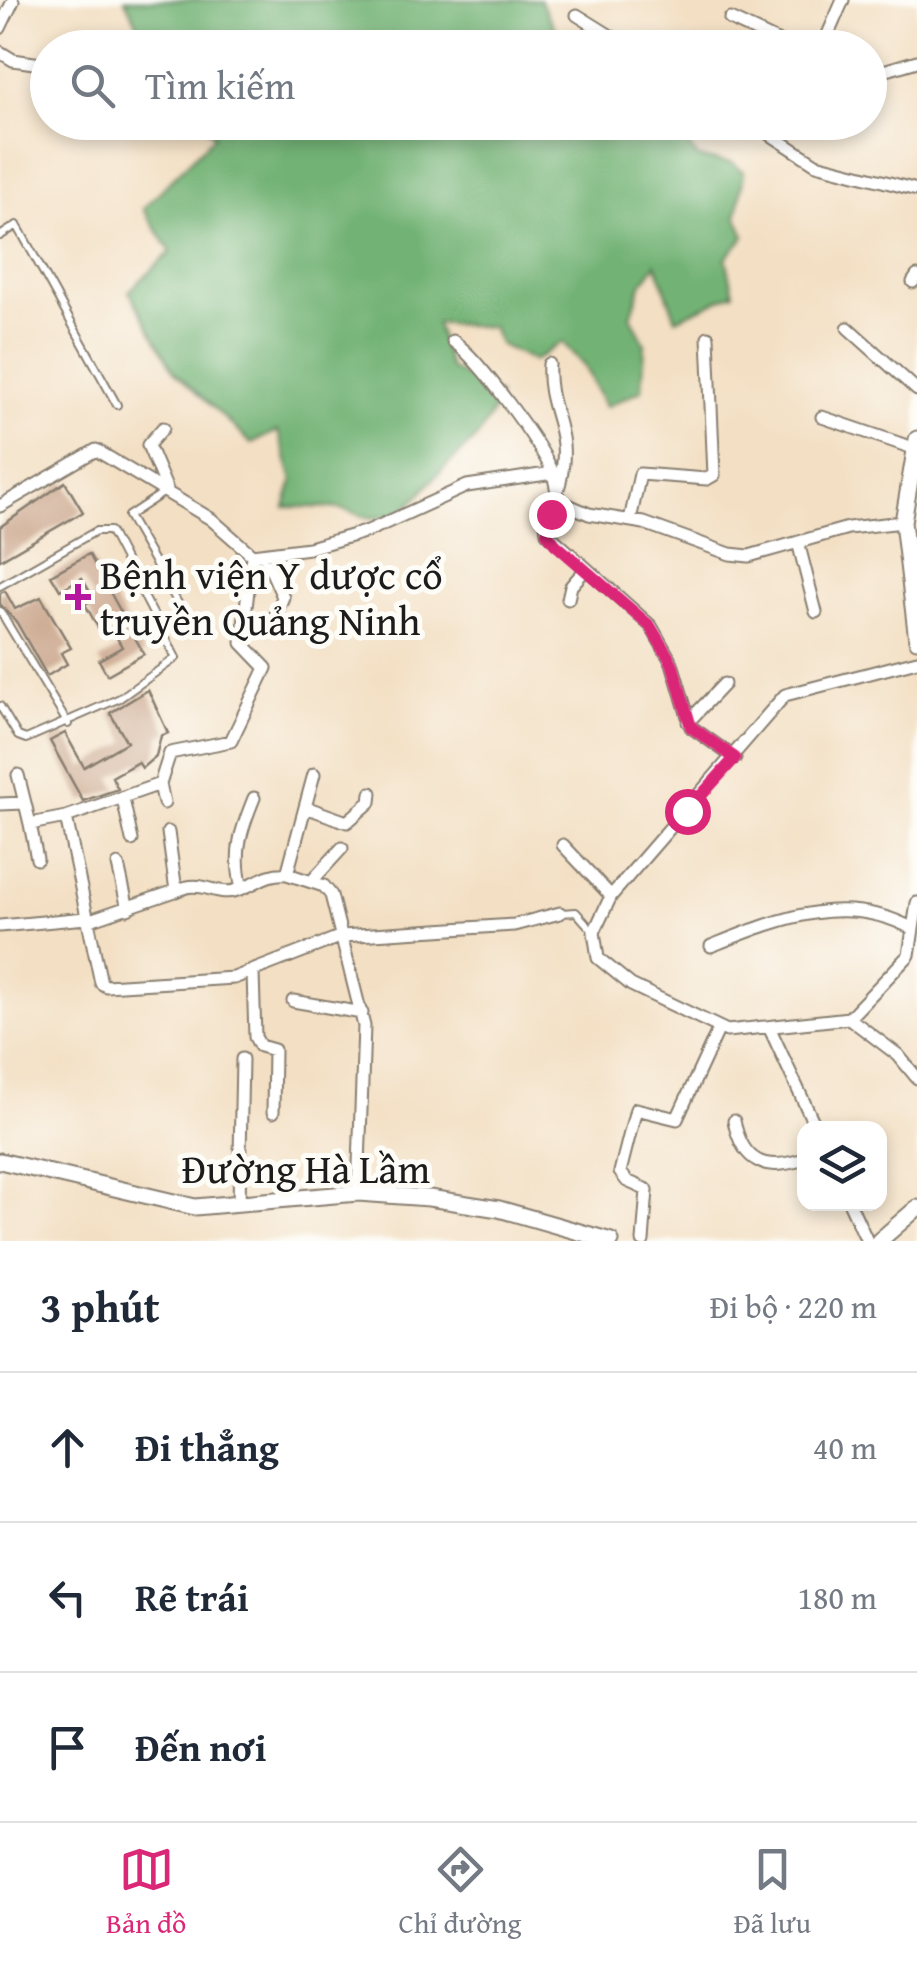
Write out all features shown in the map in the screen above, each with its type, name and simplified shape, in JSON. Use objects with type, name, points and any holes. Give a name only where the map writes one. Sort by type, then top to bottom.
[{"type":"main road","points":[[915,443],[904,522],[917,640]]},
{"type":"main road","name":"Đường Hà Lầm","points":[[0,1160],[195,1207],[358,1194],[499,1209],[611,1241]]},
{"type":"main road","points":[[879,1241],[917,1208]]},
{"type":"street","points":[[830,30],[843,0]]},
{"type":"street","points":[[0,28],[13,1]]},
{"type":"street","points":[[577,15],[601,30]]},
{"type":"street","points":[[730,19],[754,30]]},
{"type":"street","points":[[0,52],[13,60],[30,62]]},
{"type":"street","points":[[887,70],[917,62]]},
{"type":"street","points":[[779,140],[816,164],[917,190]]},
{"type":"street","points":[[848,328],[917,390]]},
{"type":"street","points":[[630,520],[640,474],[707,479],[714,476],[708,336]]},
{"type":"street","points":[[453,342],[498,392],[546,457],[559,495],[603,518],[630,520],[730,554],[767,554],[848,528],[904,522]]},
{"type":"street","points":[[549,364],[548,387],[564,429],[566,449],[559,495],[546,523],[547,533],[650,626],[672,663],[688,722],[735,758]]},
{"type":"street","points":[[822,416],[915,443]]},
{"type":"street","points":[[163,428],[148,445],[167,490]]},
{"type":"street","points":[[0,506],[96,450],[167,490],[258,555],[282,596],[268,633]]},
{"type":"street","points":[[258,555],[368,531],[468,486],[553,474]]},
{"type":"street","points":[[798,542],[816,612]]},
{"type":"street","points":[[164,804],[160,784],[170,753],[231,742],[265,674],[264,664],[246,653],[242,643],[258,555]]},
{"type":"street","points":[[568,599],[572,586],[585,570]]},
{"type":"street","points":[[917,661],[785,695],[735,758],[610,896],[594,932],[593,948],[607,968],[630,984],[719,1028],[770,1029],[850,1018],[901,968],[910,954],[917,903]]},
{"type":"street","points":[[688,722],[724,684]]},
{"type":"street","points":[[287,874],[308,808],[314,774]]},
{"type":"street","points":[[18,775],[37,859]]},
{"type":"street","points":[[30,824],[66,817],[160,784]]},
{"type":"street","points":[[308,808],[348,822],[362,811],[371,793]]},
{"type":"street","points":[[242,888],[237,868],[239,827],[254,798]]},
{"type":"street","points":[[123,799],[132,840]]},
{"type":"street","points":[[0,804],[25,803]]},
{"type":"street","points":[[66,817],[103,985],[193,983],[254,972],[342,936],[514,925],[560,914]]},
{"type":"street","points":[[168,832],[176,891]]},
{"type":"street","points":[[563,845],[610,896]]},
{"type":"street","points":[[311,882],[342,848]]},
{"type":"street","points":[[118,865],[128,909]]},
{"type":"street","points":[[0,926],[86,920],[199,884],[231,892],[272,872],[311,882],[331,894],[362,1013],[365,1056],[358,1194]]},
{"type":"street","points":[[711,946],[797,913],[881,915],[913,929]]},
{"type":"street","points":[[254,972],[256,1037],[260,1046],[274,1050],[273,1112]]},
{"type":"street","points":[[293,1000],[362,1013]]},
{"type":"street","points":[[850,1018],[898,1055],[917,1078]]},
{"type":"street","points":[[643,1241],[648,1190],[620,1172],[634,1113],[638,1107],[677,1118],[719,1028]]},
{"type":"street","points":[[770,1029],[813,1121]]},
{"type":"street","points":[[239,1204],[242,1059]]},
{"type":"street","points":[[734,1121],[742,1148],[756,1162],[776,1167],[797,1161]]},
{"type":"street","points":[[853,1211],[867,1241]]},
{"type":"lane","points":[[0,236],[17,225],[118,404]]},
{"type":"lane","points":[[167,490],[128,516],[194,631]]},
{"type":"lane","points":[[0,586],[96,531],[110,531],[175,653],[175,664],[68,724],[21,739],[0,706]]},
{"type":"lane","points":[[0,611],[68,724]]},
{"type":"lane","points":[[560,914],[576,912],[594,932]]},
{"type":"green space","points":[[125,0],[540,0],[556,30],[140,30]]},
{"type":"green space","points":[[210,140],[684,140],[699,158],[732,163],[744,172],[737,217],[745,236],[726,258],[734,293],[676,319],[656,264],[641,285],[631,316],[645,344],[642,390],[605,407],[584,366],[562,342],[534,361],[499,344],[492,327],[436,323],[450,368],[499,395],[481,432],[412,502],[388,516],[372,518],[333,508],[285,507],[293,481],[278,431],[251,443],[173,370],[129,291],[171,252],[143,209]]},
{"type":"building","points":[[65,482],[83,512],[0,560],[0,527]]},
{"type":"building","points":[[89,554],[144,654],[107,675],[99,660],[122,647],[111,627],[101,633],[85,604],[94,599],[82,578],[60,590],[51,575]]},
{"type":"building","points":[[5,591],[15,609],[41,597],[71,648],[61,653],[67,664],[47,676],[17,623],[0,604],[0,593]]},
{"type":"building","points":[[148,690],[168,733],[161,736],[156,756],[142,768],[138,762],[112,777],[118,789],[83,801],[50,741],[65,733],[84,767],[127,742],[110,713]]},
{"type":"place","name":"Bệnh viện Y dược cổ truyền Quảng Ninh","points":[[78,597]]},
{"type":"route","points":[[551,514],[546,523],[547,533],[555,544],[650,626],[672,663],[691,727],[735,758],[687,811]]}]
